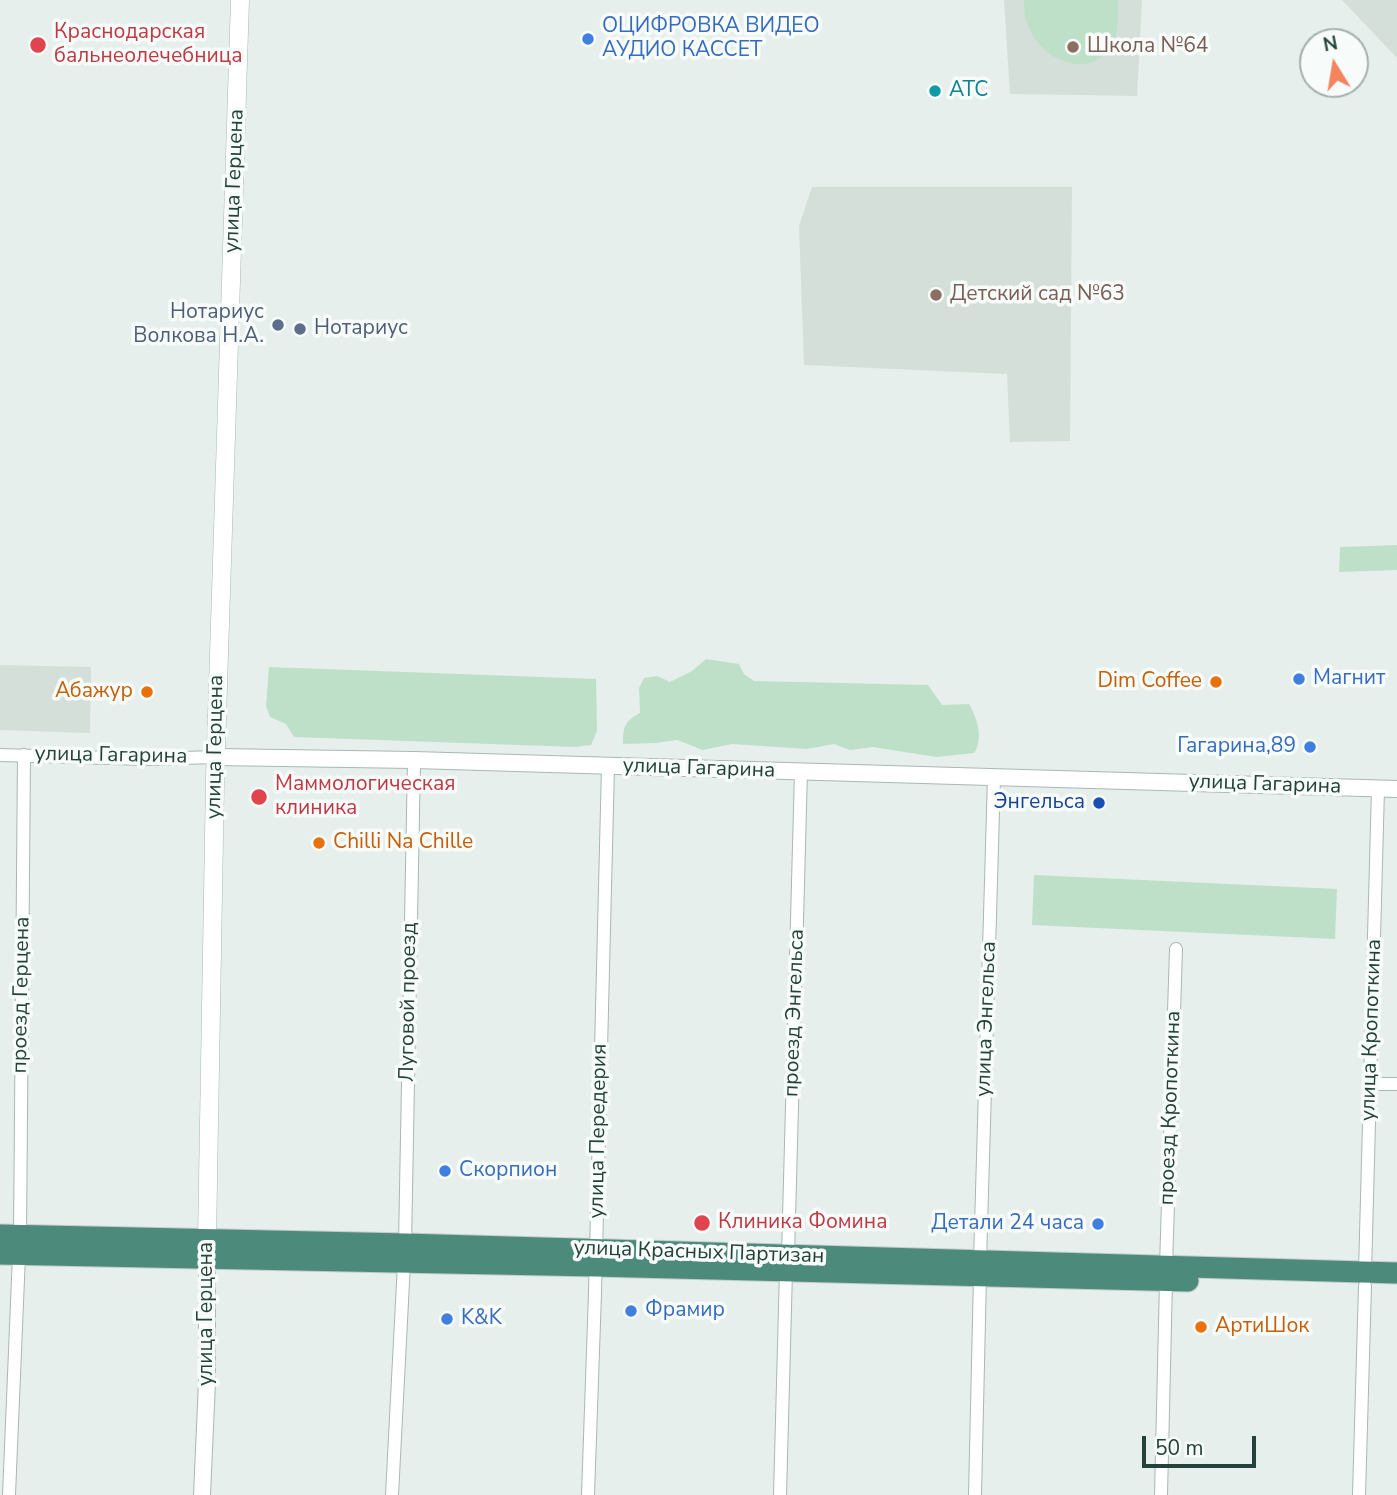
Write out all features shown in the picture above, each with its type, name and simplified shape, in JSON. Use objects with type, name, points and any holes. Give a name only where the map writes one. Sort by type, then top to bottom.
[{"type":"highway","name":"улица Красных Партизан","points":[[10,1245],[1365,1279],[1397,1287]]},
{"type":"highway","name":"улица Красных Партизан","points":[[1365,1279],[1397,1273]]},
{"type":"main road","name":"улица Герцена","points":[[207,1249],[216,757],[240,0]]},
{"type":"street","name":"улица Гагарина","points":[[0,755],[147,759],[216,757],[414,760],[1397,789]]},
{"type":"street","name":"проезд Герцена","points":[[9,1495],[10,1245],[24,755]]},
{"type":"street","name":"Луговой проезд","points":[[391,1495],[405,1253],[414,760]]},
{"type":"street","name":"улица Передерия","points":[[588,1495],[608,766]]},
{"type":"street","name":"проезд Энгельса","points":[[780,1495],[801,771]]},
{"type":"street","name":"улица Энгельса","points":[[975,1495],[994,777]]},
{"type":"street","name":"улица Кропоткина","points":[[1359,1495],[1378,788]]},
{"type":"street","name":"проезд Кропоткина","points":[[1161,1495],[1176,949]]},
{"type":"street","points":[[1370,1084],[1397,1084]]},
{"type":"street","name":"улица Герцена","points":[[202,1495],[207,1249]]},
{"type":"shaded area","name":"Школа №64","points":[[1004,0],[1142,0],[1137,96],[1010,94]]},
{"type":"shaded area","points":[[1342,0],[1397,0],[1397,58],[1369,28]]},
{"type":"shaded area","name":"Детский сад №63","points":[[812,187],[1072,187],[1070,441],[1010,442],[1007,374],[804,365],[799,226]]},
{"type":"shaded area","points":[[0,665],[91,667],[90,733],[0,730]]},
{"type":"green space","points":[[1024,0],[1118,0],[1115,38],[1106,53],[1092,62],[1077,64],[1061,60],[1046,51],[1034,38],[1026,21]]},
{"type":"green space","points":[[1397,545],[1397,570],[1339,572],[1340,547]]},
{"type":"green space","points":[[706,659],[739,664],[744,674],[754,681],[928,685],[942,705],[969,704],[975,715],[979,741],[974,753],[936,757],[873,747],[850,750],[834,744],[807,749],[732,744],[703,750],[677,740],[623,744],[626,725],[640,713],[639,688],[644,678],[657,676],[670,682],[692,671]]},
{"type":"green space","points":[[269,667],[596,679],[597,731],[591,745],[576,747],[294,737],[286,724],[270,717],[266,706]]},
{"type":"green space","points":[[1034,875],[1337,889],[1335,939],[1032,925]]},
{"type":"place","name":"ОЦИФРОВКА ВИДЕО АУДИО КАССЕТ","points":[[588,39]]},
{"type":"place","name":"Краснодарская бальнеолечебница","points":[[38,45]]},
{"type":"place","name":"Школа №64","points":[[1073,47]]},
{"type":"place","name":"АТС","points":[[935,91]]},
{"type":"place","name":"Детский сад №63","points":[[936,295]]},
{"type":"place","name":"Нотариус Волкова Н.А.","points":[[278,325]]},
{"type":"place","name":"Нотариус","points":[[300,329]]},
{"type":"place","name":"Магнит","points":[[1299,679]]},
{"type":"place","name":"Dim Coffee","points":[[1216,682]]},
{"type":"place","name":"Абажур","points":[[147,692]]},
{"type":"place","name":"Гагарина,89","points":[[1310,747]]},
{"type":"place","name":"Маммологическая клиника","points":[[259,797]]},
{"type":"place","name":"Энгельса","points":[[1099,803]]},
{"type":"place","name":"Chilli Na Chille","points":[[319,843]]},
{"type":"place","name":"Скорпион","points":[[445,1171]]},
{"type":"place","name":"Клиника Фомина","points":[[702,1223]]},
{"type":"place","name":"Детали 24 часа","points":[[1098,1224]]},
{"type":"place","name":"Фрамир","points":[[631,1311]]},
{"type":"place","name":"K&K","points":[[447,1319]]},
{"type":"place","name":"АртиШок","points":[[1201,1327]]}]
